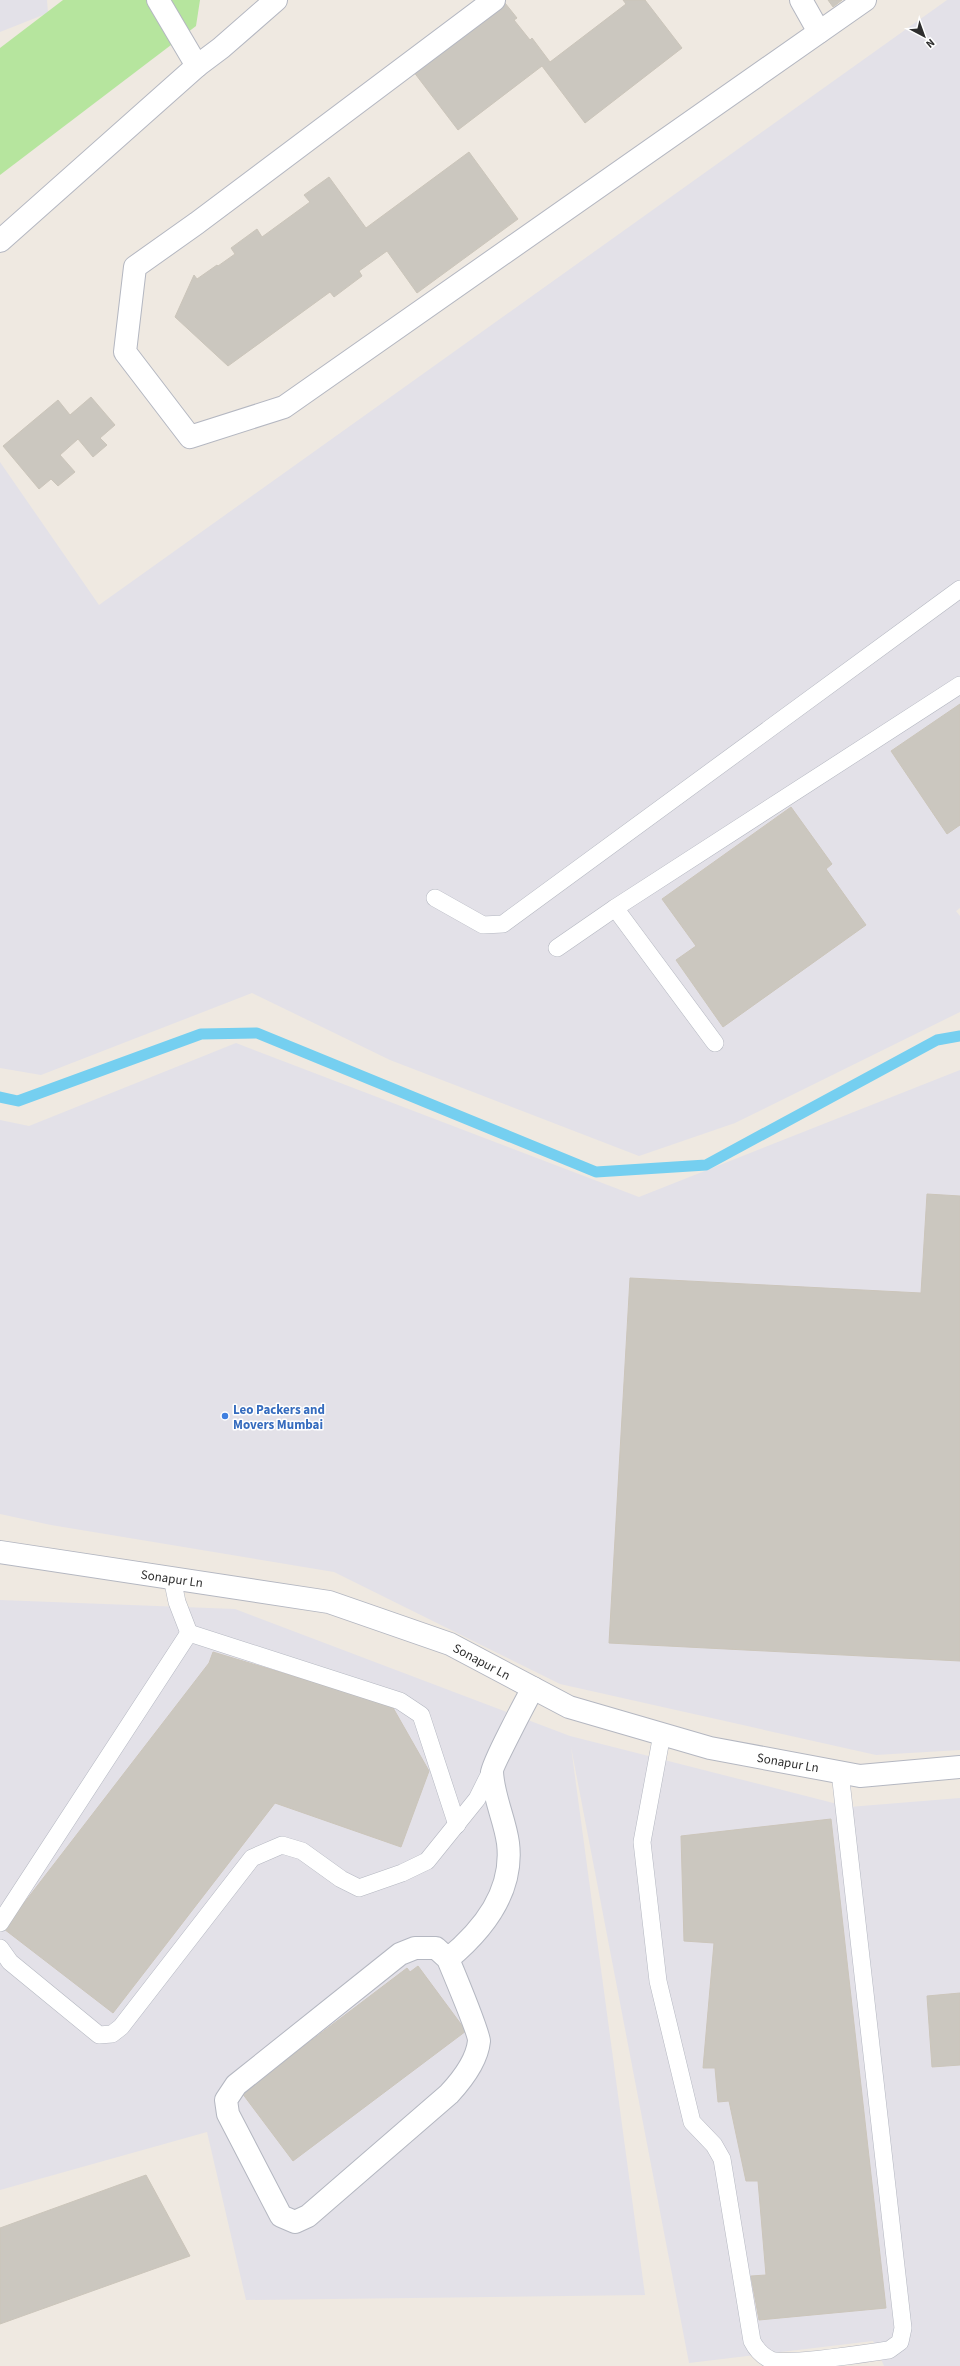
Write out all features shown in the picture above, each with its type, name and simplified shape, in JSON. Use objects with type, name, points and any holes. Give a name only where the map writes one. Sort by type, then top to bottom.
[{"type":"street","points":[[158,0],[197,66]]},
{"type":"street","points":[[0,241],[197,66],[221,48],[276,0]]},
{"type":"street","points":[[494,0],[197,223],[135,267],[126,352],[190,438],[284,407],[865,0]]},
{"type":"street","points":[[801,0],[819,32]]},
{"type":"street","name":"Sonapur Ln","points":[[0,1552],[329,1602],[450,1644],[569,1707],[710,1748],[860,1776],[960,1767]]},
{"type":"street","points":[[448,1959],[472,1939],[486,1921],[496,1904],[508,1871],[508,1844],[492,1771],[533,1688]]},
{"type":"street","points":[[415,1948],[436,1948],[448,1959],[479,2040],[472,2062],[463,2079],[308,2216],[295,2222],[280,2216],[228,2114],[226,2100],[236,2085],[400,1954],[415,1948]]},
{"type":"lane","points":[[435,898],[483,925],[504,924],[960,589]]},
{"type":"lane","points":[[557,948],[615,908],[960,685]]},
{"type":"lane","points":[[615,908],[715,1043]]},
{"type":"lane","points":[[172,1578],[177,1602],[189,1633]]},
{"type":"lane","points":[[189,1633],[400,1701],[421,1715],[457,1825]]},
{"type":"lane","points":[[0,1923],[189,1633]]},
{"type":"lane","points":[[662,1734],[642,1842],[658,1981],[692,2122],[714,2145],[722,2159],[752,2341],[756,2349],[771,2360],[789,2362],[889,2350],[900,2342],[904,2328],[840,1772]]},
{"type":"lane","points":[[0,1948],[10,1962],[99,2035],[112,2034],[121,2027],[252,1858],[282,1845],[302,1851],[341,1879],[359,1888],[427,1862],[477,1799],[492,1771]]},
{"type":"shaded area","points":[[0,0],[47,0],[48,13],[0,32]]},
{"type":"shaded area","points":[[947,0],[960,0],[960,908],[956,911],[960,916],[960,1012],[735,1123],[639,1156],[390,1060],[252,993],[41,1075],[0,1068],[0,462],[99,605]]},
{"type":"shaded area","points":[[236,1043],[639,1197],[960,1070],[960,1750],[876,1755],[560,1684],[334,1572],[51,1525],[0,1514],[0,1120],[29,1126]]},
{"type":"shaded area","points":[[0,1600],[235,1609],[570,1736],[849,1807],[960,1798],[960,2366],[884,2366],[873,2341],[689,2363],[571,1747],[645,2295],[246,2300],[207,2132],[0,2190]]},
{"type":"green space","points":[[63,0],[200,0],[196,26],[0,175],[0,48]]},
{"type":"building","points":[[623,0],[645,0],[682,48],[585,123],[542,66],[458,130],[410,67],[457,40],[505,3],[517,18],[514,20],[530,40],[532,38],[550,62],[626,4]]},
{"type":"building","points":[[828,0],[842,0],[833,7]]},
{"type":"building","points":[[469,152],[518,219],[417,293],[387,251],[359,271],[362,276],[334,297],[330,292],[228,366],[175,317],[194,275],[197,279],[235,254],[231,248],[257,229],[262,237],[310,202],[304,195],[329,177],[366,228]]},
{"type":"building","points":[[91,397],[115,425],[100,438],[107,445],[93,457],[78,439],[60,455],[75,472],[58,486],[51,479],[39,489],[3,446],[58,400],[70,415]]},
{"type":"building","points":[[960,704],[960,825],[947,834],[891,751]]},
{"type":"building","points":[[791,807],[832,864],[826,869],[866,925],[723,1027],[676,960],[696,946],[662,899]]},
{"type":"building","points":[[927,1194],[960,1196],[960,1661],[609,1643],[630,1278],[921,1293]]},
{"type":"building","points":[[213,1652],[392,1706],[429,1771],[401,1847],[275,1803],[113,2013],[4,1929],[209,1663]]},
{"type":"building","points":[[831,1819],[886,2308],[759,2320],[751,2276],[766,2275],[758,2181],[746,2181],[729,2101],[718,2102],[715,2068],[703,2068],[714,1943],[684,1941],[681,1836]]},
{"type":"building","points":[[418,1966],[466,2031],[293,2161],[242,2093],[407,1968],[410,1972]]},
{"type":"building","points":[[960,1993],[960,2065],[932,2067],[927,1996]]},
{"type":"building","points":[[146,2175],[190,2256],[0,2324],[0,2228]]},
{"type":"waterway","points":[[0,1097],[18,1101],[201,1034],[257,1033],[596,1172],[706,1165],[937,1040],[960,1036]]},
{"type":"place","name":"Leo Packers and Movers Mumbai","points":[[225,1416]]}]
